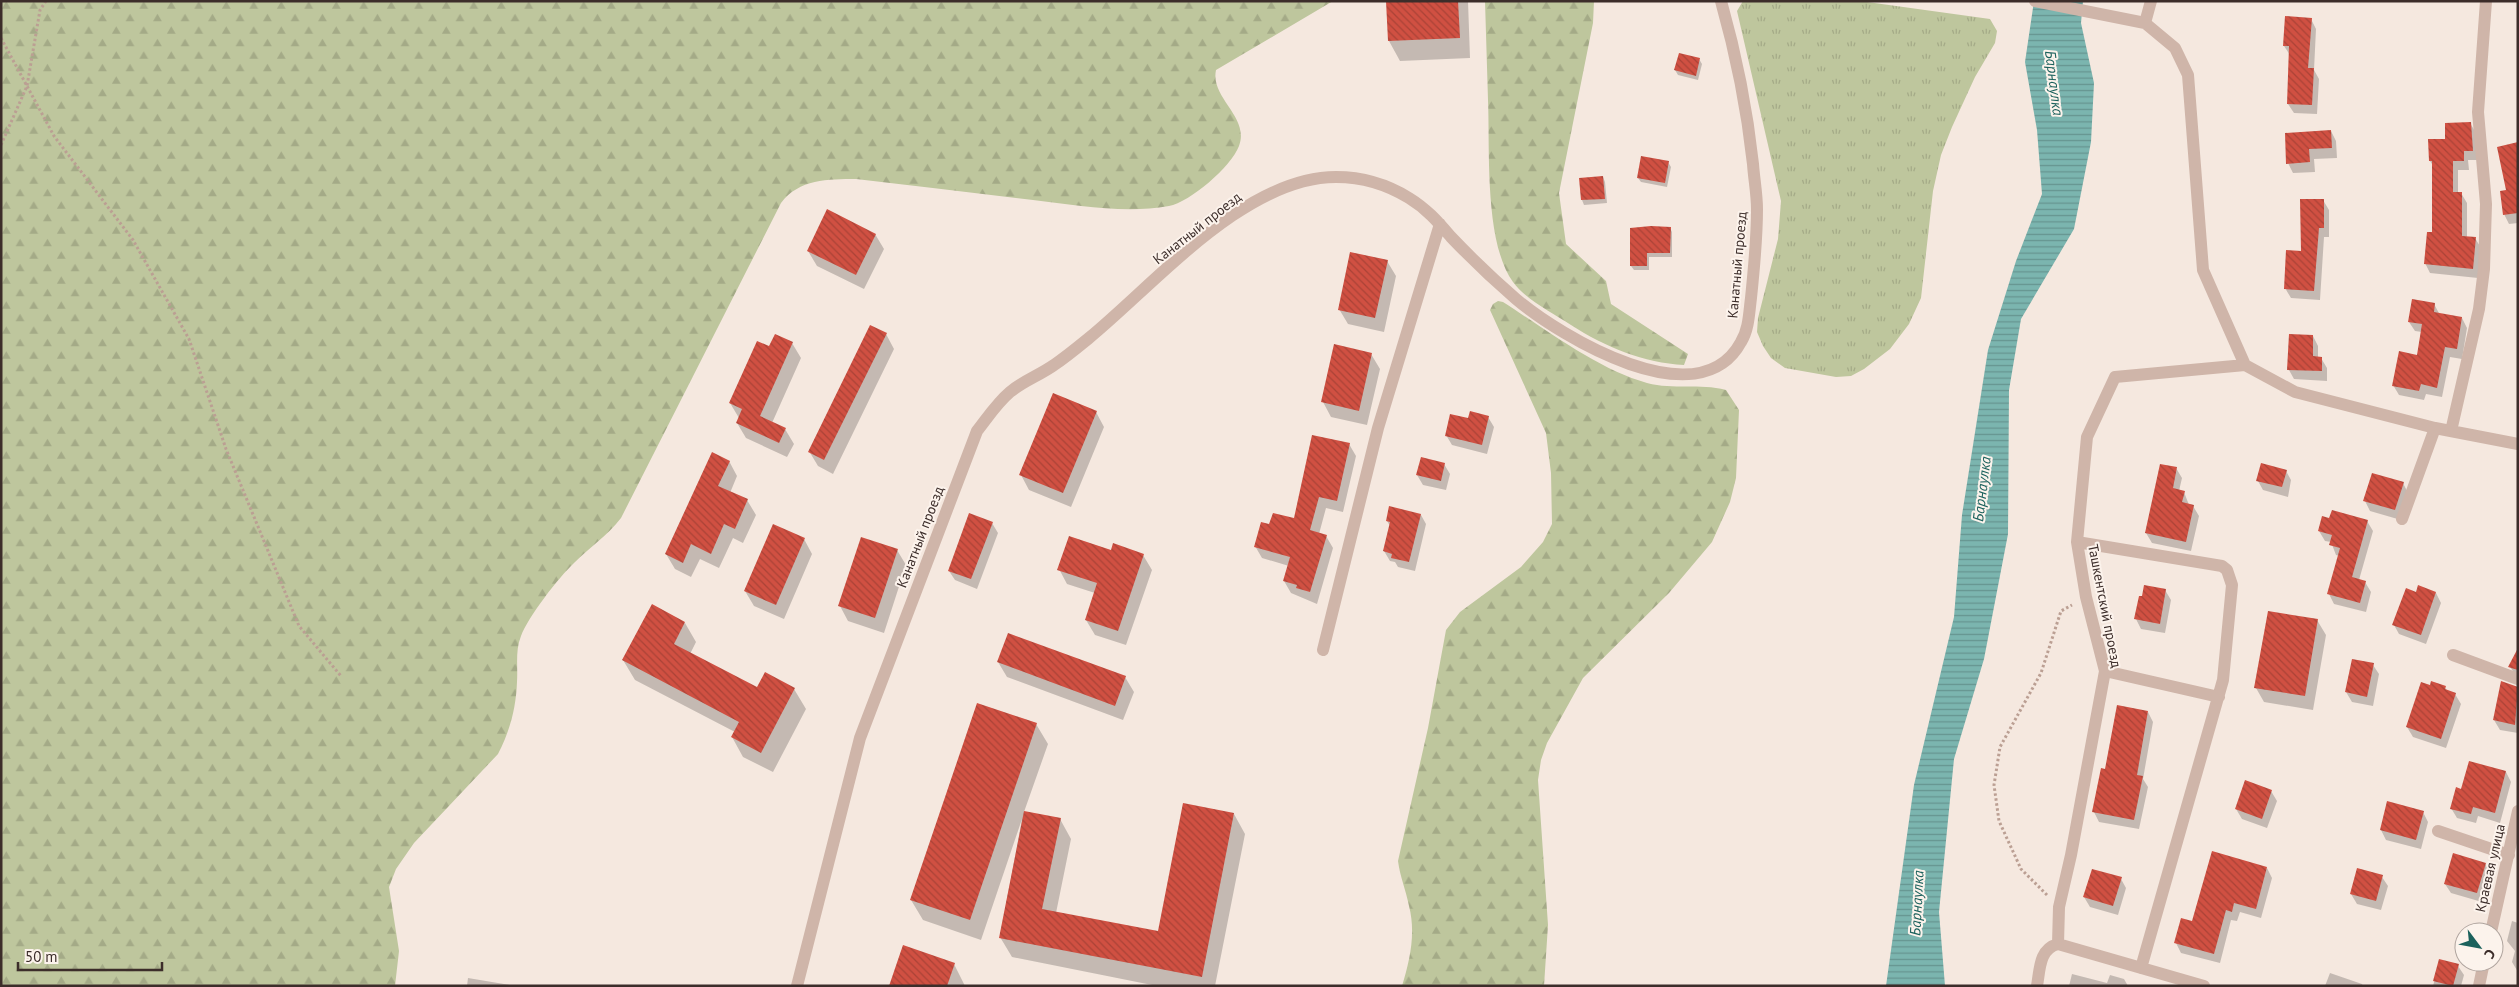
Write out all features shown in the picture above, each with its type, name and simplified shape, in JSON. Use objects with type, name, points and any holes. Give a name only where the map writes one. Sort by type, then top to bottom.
[{"type":"street","name":"Канатный проезд","points":[[797,986],[860,738],[978,431],[997,404],[1012,390],[1056,364],[1091,337],[1192,248],[1232,216],[1271,192],[1304,180],[1337,177],[1373,182],[1408,197],[1433,215],[1453,239],[1517,299],[1563,332],[1597,350],[1630,364],[1666,374],[1697,374],[1723,363],[1741,344],[1748,323],[1758,206],[1748,126],[1732,41],[1721,1]]},
{"type":"street","points":[[2035,1],[2145,23],[2175,48],[2188,75],[2203,270],[2245,365],[2295,392],[2435,428],[2518,444]]},
{"type":"street","points":[[2145,23],[2151,1]]},
{"type":"street","points":[[2451,431],[2477,318],[2484,269],[2486,204],[2478,112],[2486,1]]},
{"type":"street","points":[[1323,650],[1378,428],[1440,224]]},
{"type":"street","name":"Ташкентский проезд","points":[[2058,944],[2059,907],[2071,855],[2105,671],[2086,597],[2077,542],[2087,437],[2116,377],[2245,365]]},
{"type":"street","points":[[2402,519],[2435,428]]},
{"type":"street","points":[[2077,542],[2222,566],[2227,570],[2232,585],[2223,680],[2219,697],[2141,968]]},
{"type":"street","points":[[2453,655],[2518,679]]},
{"type":"street","points":[[2105,671],[2219,697]]},
{"type":"street","name":"Краевая улица","points":[[2493,922],[2518,811]]},
{"type":"street","points":[[2438,831],[2508,855]]},
{"type":"street","points":[[2037,986],[2043,954],[2047,949],[2058,944],[2204,986]]},
{"type":"street","points":[[2479,986],[2482,972]]},
{"type":"path","points":[[1,145],[27,86],[40,10],[46,1]]},
{"type":"path","points":[[1,38],[54,136],[133,240],[189,339],[226,449],[298,626],[341,676]]},
{"type":"path","points":[[2059,907],[2021,870],[1999,821],[1994,785],[2000,747],[2041,673],[2061,611],[2086,597]]},
{"type":"green space","points":[[1,1],[1333,1],[1216,70],[1219,90],[1239,126],[1241,136],[1239,146],[1228,164],[1219,173],[1198,191],[1178,203],[1152,208],[1101,208],[856,179],[835,179],[815,182],[796,189],[788,195],[781,203],[621,518],[560,578],[537,608],[525,628],[518,647],[514,710],[506,737],[498,754],[414,843],[396,869],[389,887],[399,951],[395,986],[1,986]]},
{"type":"green space","points":[[1485,1],[1594,1],[1593,23],[1559,193],[1566,244],[1606,281],[1611,304],[1688,354],[1684,365],[1654,361],[1611,347],[1540,306],[1518,289],[1513,282],[1504,265],[1497,244],[1490,194]]},
{"type":"green space","points":[[1743,1],[1860,1],[1990,19],[1997,31],[1995,43],[1975,77],[1941,155],[1933,191],[1921,298],[1909,324],[1890,349],[1864,369],[1851,376],[1836,377],[1785,368],[1771,358],[1757,332],[1758,318],[1778,239],[1781,201],[1737,11]]},
{"type":"green space","points":[[1498,301],[1503,302],[1591,359],[1629,377],[1657,385],[1706,387],[1726,390],[1739,410],[1736,478],[1730,502],[1712,542],[1669,593],[1583,678],[1547,743],[1541,760],[1538,780],[1548,925],[1544,986],[1402,986],[1410,956],[1412,926],[1408,900],[1398,861],[1428,728],[1446,630],[1460,612],[1521,567],[1543,542],[1552,524],[1551,473],[1546,433],[1490,310],[1493,304]]},
{"type":"water","name":"Барнаулка","points":[[2034,1],[2083,1],[2081,23],[2094,83],[2091,142],[2074,229],[2021,319],[2009,390],[2008,534],[1984,659],[1954,759],[1939,912],[1945,986],[1886,986],[1914,785],[1954,617],[1962,515],[1988,350],[2016,261],[2042,194],[2037,130],[2025,62]]},
{"type":"building","points":[[1386,1],[1458,1],[1460,38],[1388,41]]},
{"type":"building","points":[[2285,16],[2312,18],[2308,68],[2314,68],[2312,105],[2287,104],[2289,46],[2283,46]]},
{"type":"building","points":[[1679,53],[1700,58],[1696,76],[1674,70]]},
{"type":"building","points":[[2471,122],[2473,151],[2464,151],[2464,161],[2453,161],[2453,192],[2462,192],[2462,236],[2476,237],[2473,269],[2424,264],[2427,232],[2432,232],[2432,161],[2429,161],[2428,139],[2445,139],[2445,123]]},
{"type":"building","points":[[2331,130],[2332,148],[2309,149],[2310,162],[2286,164],[2285,133]]},
{"type":"building","points":[[2518,142],[2518,213],[2503,215],[2500,191],[2506,190],[2497,147]]},
{"type":"building","points":[[1641,156],[1669,161],[1665,183],[1637,178]]},
{"type":"building","points":[[1603,176],[1605,199],[1581,200],[1579,178]]},
{"type":"building","points":[[2300,199],[2324,199],[2324,228],[2319,228],[2314,291],[2284,289],[2286,250],[2301,251]]},
{"type":"building","points":[[827,209],[876,234],[856,275],[807,251]]},
{"type":"building","points":[[1671,227],[1670,253],[1647,253],[1647,266],[1630,266],[1630,228]]},
{"type":"building","points":[[1350,252],[1388,260],[1375,318],[1338,310]]},
{"type":"building","points":[[2412,299],[2435,303],[2434,312],[2462,317],[2457,349],[2445,347],[2437,388],[2421,384],[2419,391],[2392,386],[2399,351],[2417,355],[2422,324],[2408,322]]},
{"type":"building","points":[[870,325],[887,333],[824,460],[808,452]]},
{"type":"building","points":[[775,334],[793,342],[760,416],[786,428],[779,443],[736,423],[742,409],[729,403],[757,341],[769,346]]},
{"type":"building","points":[[2289,334],[2313,335],[2313,356],[2322,357],[2322,371],[2287,370]]},
{"type":"building","points":[[1334,344],[1372,353],[1359,411],[1321,402]]},
{"type":"building","points":[[1053,393],[1097,411],[1063,493],[1019,475]]},
{"type":"building","points":[[1470,411],[1489,416],[1482,445],[1445,436],[1450,414],[1468,418]]},
{"type":"building","points":[[1312,435],[1350,443],[1337,501],[1319,497],[1310,530],[1327,535],[1310,592],[1296,588],[1297,585],[1283,581],[1290,557],[1254,547],[1261,522],[1269,524],[1273,513],[1294,518]]},
{"type":"building","points":[[712,452],[730,461],[718,486],[748,499],[735,529],[724,524],[711,554],[691,544],[683,563],[665,554]]},
{"type":"building","points":[[1421,457],[1445,463],[1441,481],[1416,475]]},
{"type":"building","points":[[2261,463],[2287,470],[2282,487],[2256,481]]},
{"type":"building","points":[[2160,464],[2177,467],[2173,488],[2185,491],[2182,502],[2194,505],[2186,542],[2145,533]]},
{"type":"building","points":[[2372,473],[2404,482],[2395,510],[2363,501]]},
{"type":"building","points":[[1389,506],[1421,514],[1409,562],[1391,558],[1392,554],[1383,551],[1390,522],[1386,521]]},
{"type":"building","points":[[2332,510],[2368,520],[2352,577],[2366,581],[2360,603],[2327,594],[2340,548],[2329,545],[2332,535],[2318,531],[2322,516],[2329,518]]},
{"type":"building","points":[[969,513],[993,522],[971,579],[948,571]]},
{"type":"building","points":[[773,524],[805,538],[776,605],[744,591]]},
{"type":"building","points":[[1069,536],[1111,550],[1113,543],[1144,554],[1118,631],[1085,620],[1097,583],[1057,570]]},
{"type":"building","points":[[861,537],[898,549],[875,618],[838,606]]},
{"type":"building","points":[[2144,585],[2166,589],[2160,624],[2134,619],[2139,596],[2142,596]]},
{"type":"building","points":[[2418,585],[2436,592],[2421,635],[2392,625],[2406,588],[2416,592]]},
{"type":"building","points":[[652,604],[685,622],[674,644],[757,687],[765,672],[795,688],[761,753],[731,737],[739,722],[622,660]]},
{"type":"building","points":[[2268,611],[2318,619],[2305,696],[2254,688]]},
{"type":"building","points":[[1008,633],[1126,676],[1115,706],[997,662]]},
{"type":"building","points":[[2518,648],[2518,670],[2508,667]]},
{"type":"building","points":[[2352,659],[2374,663],[2367,697],[2345,692]]},
{"type":"building","points":[[2431,681],[2446,686],[2445,689],[2456,693],[2441,739],[2406,727],[2421,682],[2430,685]]},
{"type":"building","points":[[2501,681],[2518,687],[2515,725],[2493,720]]},
{"type":"building","points":[[977,703],[1037,723],[970,920],[910,900]]},
{"type":"building","points":[[2117,705],[2148,711],[2137,775],[2143,776],[2134,820],[2092,812],[2101,768],[2105,769]]},
{"type":"building","points":[[2469,761],[2506,771],[2495,813],[2473,807],[2471,814],[2450,809],[2456,787],[2461,789]]},
{"type":"building","points":[[2245,780],[2272,790],[2262,819],[2235,809]]},
{"type":"building","points":[[2387,801],[2424,811],[2416,840],[2380,830]]},
{"type":"building","points":[[1183,803],[1234,813],[1202,977],[999,938],[1024,811],[1061,818],[1042,909],[1158,931]]},
{"type":"building","points":[[2212,851],[2267,867],[2256,909],[2234,903],[2232,912],[2226,910],[2214,954],[2174,943],[2181,918],[2192,921]]},
{"type":"building","points":[[2453,853],[2486,863],[2477,893],[2444,884]]},
{"type":"building","points":[[2357,868],[2383,875],[2376,901],[2350,894]]},
{"type":"building","points":[[2092,869],[2122,877],[2113,906],[2083,897]]},
{"type":"building","points":[[903,945],[955,963],[947,986],[889,986]]},
{"type":"building","points":[[2439,959],[2454,963],[2454,972],[2457,972],[2453,986],[2433,981]]}]
